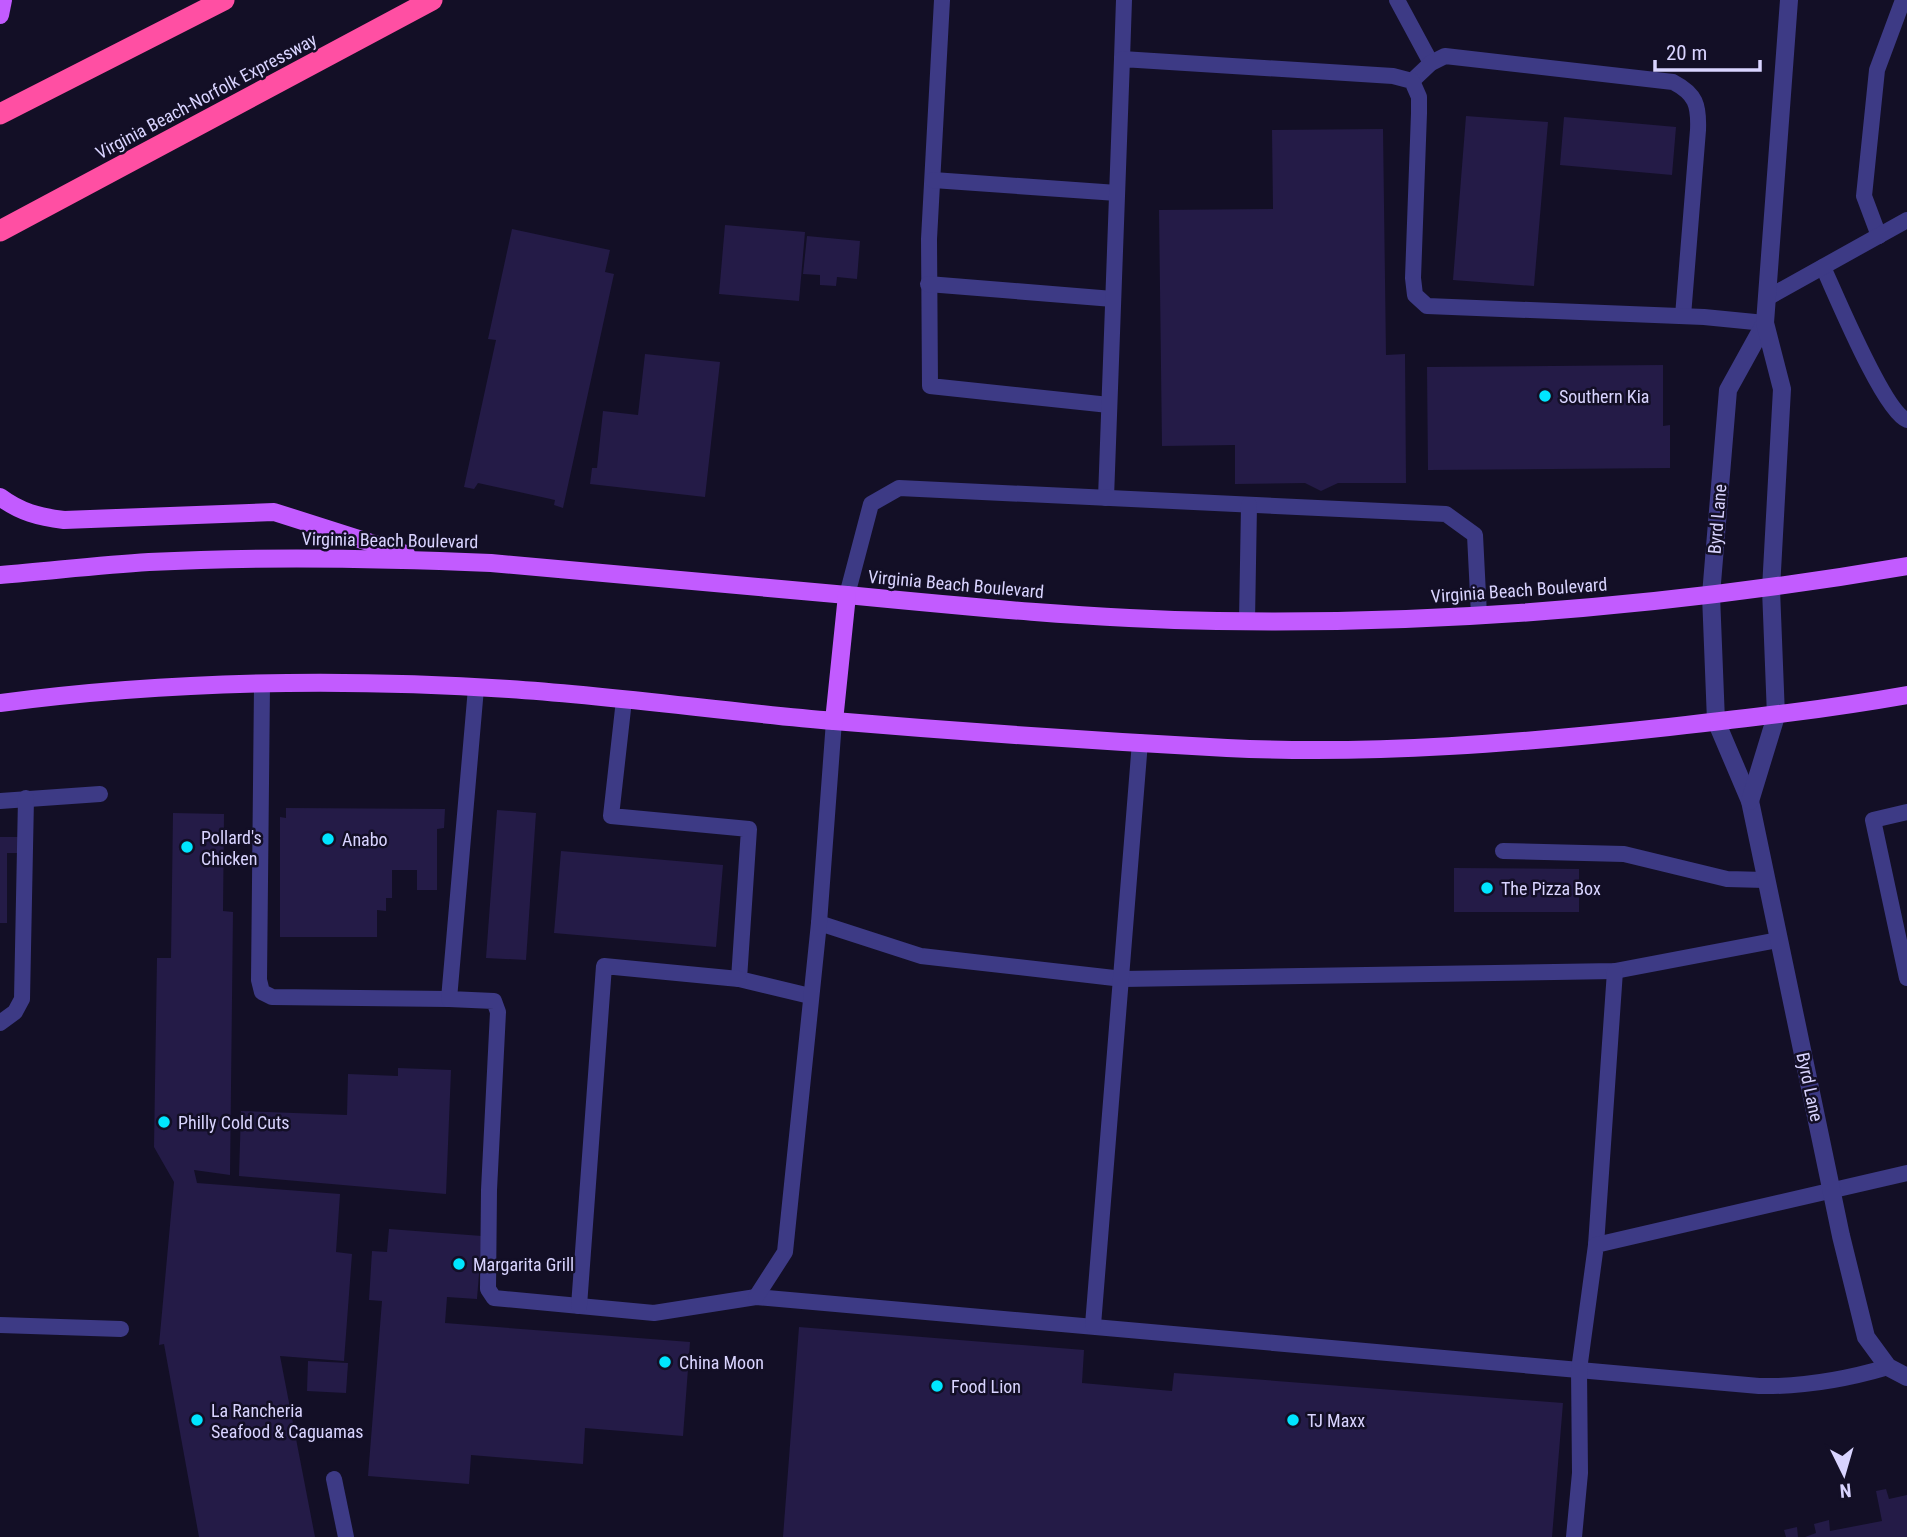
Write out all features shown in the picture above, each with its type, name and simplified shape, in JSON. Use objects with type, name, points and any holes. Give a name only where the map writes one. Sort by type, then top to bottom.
[{"type":"highway","points":[[0,114],[224,0]]},
{"type":"highway","name":"Virginia Beach-Norfolk Expressway","points":[[0,231],[432,0]]},
{"type":"main road","points":[[0,15],[3,0]]},
{"type":"main road","points":[[0,497],[38,517],[64,520],[274,512],[426,560]]},
{"type":"main road","name":"Virginia Beach Boulevard","points":[[0,575],[149,562],[346,558],[426,560],[504,564],[1042,614],[1248,621],[1354,621],[1479,615],[1711,595],[1771,589],[1907,566]]},
{"type":"main road","points":[[834,721],[847,595]]},
{"type":"main road","points":[[0,703],[65,694],[262,685],[359,684],[476,688],[834,721],[1231,748],[1395,748],[1537,741],[1776,716],[1907,695]]},
{"type":"street","name":"Byrd Lane","points":[[1750,801],[1776,716],[1771,589],[1782,388],[1765,323],[1789,0]]},
{"type":"street","name":"Byrd Lane","points":[[1765,323],[1728,390],[1711,595],[1716,721],[1750,801],[1831,1189],[1866,1338],[1888,1367]]},
{"type":"street","points":[[1888,1367],[1907,1377]]},
{"type":"lane","points":[[942,0],[928,284],[930,387],[1109,405]]},
{"type":"lane","points":[[1106,498],[1124,0]]},
{"type":"lane","points":[[1397,0],[1431,63]]},
{"type":"lane","points":[[1879,236],[1864,196],[1877,70],[1903,0]]},
{"type":"lane","points":[[1412,81],[1431,63],[1445,56],[1673,82],[1688,90],[1696,100],[1699,122],[1683,316]]},
{"type":"lane","points":[[1122,59],[1392,76],[1412,81]]},
{"type":"lane","points":[[1412,81],[1419,97],[1413,278],[1415,295],[1427,306],[1683,316],[1765,323]]},
{"type":"lane","points":[[933,180],[1117,193]]},
{"type":"lane","points":[[1767,298],[1907,220]]},
{"type":"lane","points":[[1823,267],[1880,389],[1899,417],[1907,420]]},
{"type":"lane","points":[[928,284],[1113,299]]},
{"type":"lane","points":[[847,595],[871,504],[899,488],[1446,514],[1475,535],[1479,615]]},
{"type":"lane","points":[[1248,621],[1249,505]]},
{"type":"lane","points":[[262,685],[259,980],[262,992],[272,997],[485,999],[494,1002],[498,1012],[489,1191],[488,1289],[494,1298],[654,1313],[756,1297],[1579,1370],[1798,1386],[1847,1379],[1888,1367]]},
{"type":"lane","points":[[449,999],[476,688]]},
{"type":"lane","points":[[624,700],[611,816],[750,830],[739,979]]},
{"type":"lane","points":[[756,1297],[785,1252],[819,923],[834,721]]},
{"type":"lane","points":[[1093,1325],[1140,742]]},
{"type":"lane","points":[[0,801],[100,794]]},
{"type":"lane","points":[[0,1023],[15,1012],[22,999],[26,798]]},
{"type":"lane","points":[[1907,812],[1873,820],[1907,978]]},
{"type":"lane","points":[[1503,851],[1624,854],[1727,879],[1765,880]]},
{"type":"lane","points":[[819,923],[921,956],[1122,979],[1615,971],[1778,940]]},
{"type":"lane","points":[[579,1306],[604,967],[739,979],[810,996]]},
{"type":"lane","points":[[1574,1537],[1580,1473],[1579,1370],[1596,1245],[1615,971]]},
{"type":"lane","points":[[1596,1245],[1907,1173]]},
{"type":"lane","points":[[0,1325],[121,1329]]},
{"type":"lane","points":[[334,1479],[346,1537]]},
{"type":"building","points":[[1466,116],[1548,122],[1534,286],[1453,280]]},
{"type":"building","points":[[1564,117],[1676,127],[1672,175],[1560,165]]},
{"type":"building","points":[[1383,129],[1386,355],[1405,354],[1406,483],[1338,483],[1321,491],[1305,483],[1235,484],[1235,445],[1162,446],[1159,210],[1273,209],[1272,130]]},
{"type":"building","points":[[725,225],[805,232],[799,301],[719,294]]},
{"type":"building","points":[[512,229],[610,250],[605,272],[614,274],[563,508],[554,505],[555,500],[478,483],[474,489],[464,487],[496,340],[488,339]]},
{"type":"building","points":[[807,236],[860,241],[857,279],[837,277],[836,286],[820,285],[820,275],[803,274]]},
{"type":"building","points":[[645,354],[720,362],[705,497],[590,484],[592,468],[597,468],[603,411],[638,415]]},
{"type":"building","name":"Southern Kia","points":[[1663,365],[1663,426],[1670,425],[1670,468],[1428,470],[1427,367]]},
{"type":"building","points":[[286,808],[445,809],[444,828],[437,829],[437,890],[417,890],[417,870],[392,870],[392,898],[386,898],[386,911],[377,910],[377,937],[280,937],[280,817],[286,818]]},
{"type":"building","points":[[497,810],[536,813],[526,960],[486,958]]},
{"type":"building","points":[[173,813],[224,814],[223,911],[233,912],[230,1175],[194,1170],[197,1183],[340,1194],[336,1252],[352,1254],[344,1361],[280,1356],[315,1537],[199,1537],[164,1344],[159,1345],[174,1182],[154,1147],[157,958],[171,958]]},
{"type":"building","points":[[0,837],[18,837],[18,853],[7,853],[7,923],[0,923]]},
{"type":"building","points":[[561,851],[723,865],[716,947],[554,933]]},
{"type":"building","points":[[1454,868],[1579,869],[1579,912],[1454,912]]},
{"type":"building","points":[[398,1068],[451,1070],[446,1194],[239,1176],[241,1111],[347,1115],[348,1074],[398,1076]]},
{"type":"building","points":[[389,1229],[482,1236],[477,1299],[447,1297],[445,1323],[690,1342],[683,1436],[585,1428],[583,1464],[471,1455],[469,1484],[368,1476],[382,1301],[369,1300],[372,1251],[387,1252]]},
{"type":"building","points":[[799,1327],[1084,1350],[1082,1383],[1172,1391],[1174,1373],[1563,1403],[1552,1537],[783,1537]]},
{"type":"building","points":[[308,1361],[348,1363],[346,1393],[307,1391]]},
{"type":"building","points":[[1886,1489],[1889,1499],[1907,1495],[1907,1537],[1805,1537],[1816,1533],[1814,1524],[1829,1520],[1830,1531],[1882,1521],[1876,1491]]},
{"type":"building","points":[[1797,1527],[1798,1537],[1786,1537],[1784,1530]]},
{"type":"place","name":"Southern Kia","points":[[1545,396]]},
{"type":"place","name":"Anabo","points":[[328,839]]},
{"type":"place","name":"Pollard's Chicken","points":[[187,847]]},
{"type":"place","name":"The Pizza Box","points":[[1487,888]]},
{"type":"place","name":"Philly Cold Cuts","points":[[164,1122]]},
{"type":"place","name":"Margarita Grill","points":[[459,1264]]},
{"type":"place","name":"China Moon","points":[[665,1362]]},
{"type":"place","name":"Food Lion","points":[[937,1386]]},
{"type":"place","name":"La Rancheria Seafood & Caguamas","points":[[197,1420]]},
{"type":"place","name":"TJ Maxx","points":[[1293,1420]]}]
